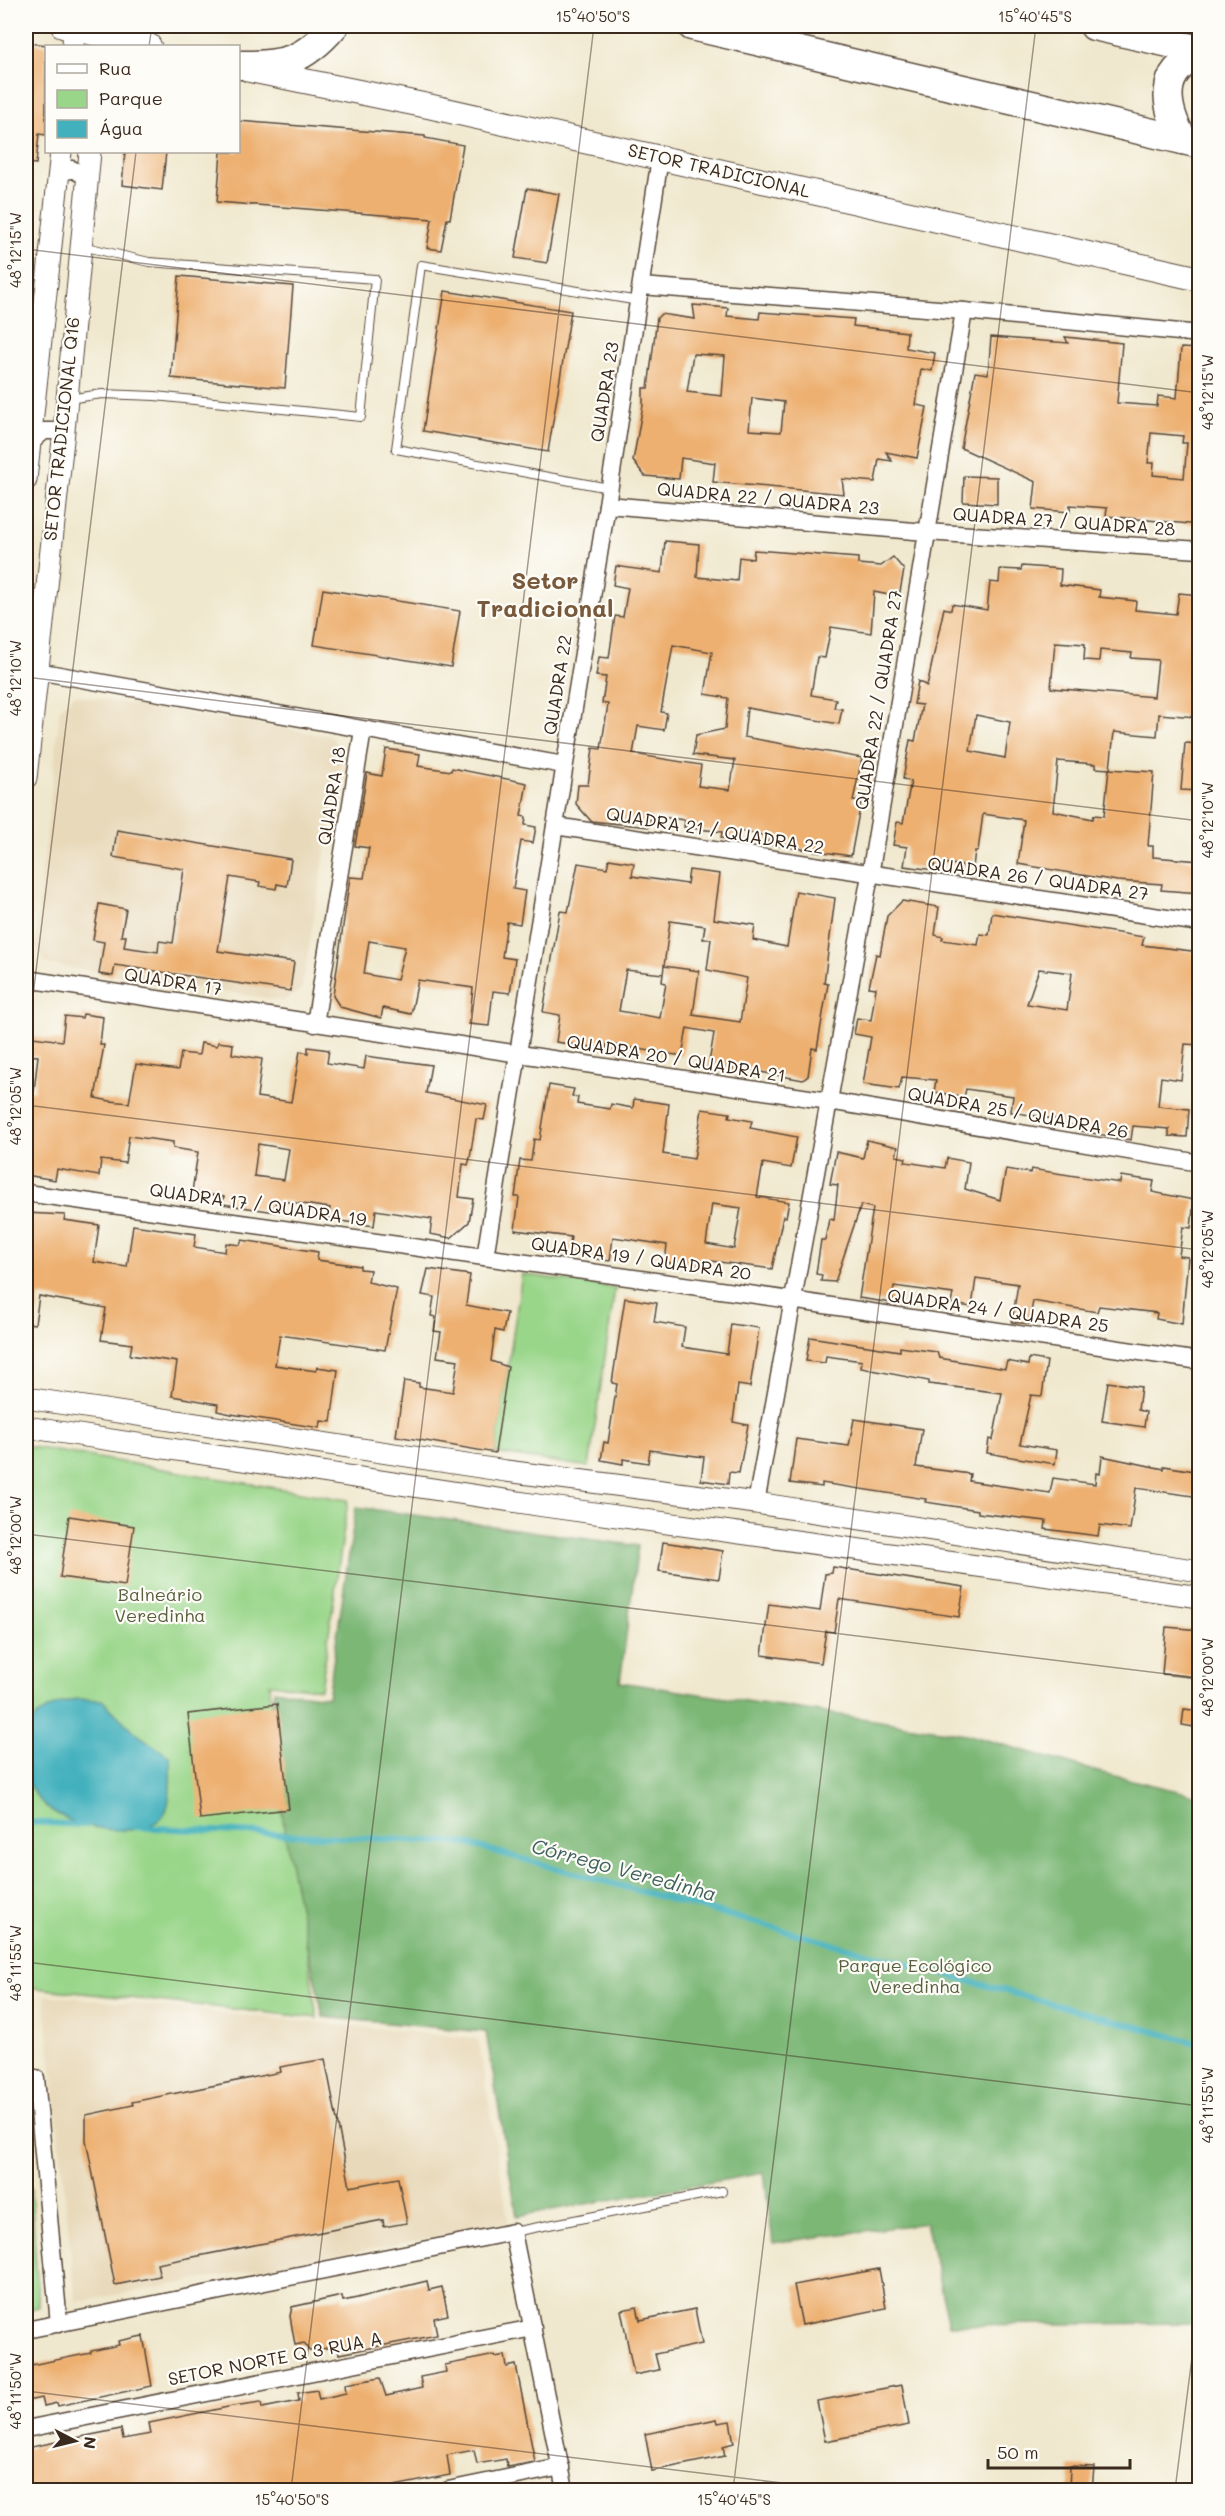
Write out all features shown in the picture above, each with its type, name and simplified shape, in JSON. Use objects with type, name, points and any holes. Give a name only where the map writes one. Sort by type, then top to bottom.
[{"type":"highway","points":[[240,67],[270,66],[298,58],[319,44],[334,26]]},
{"type":"highway","points":[[692,26],[1191,142]]},
{"type":"highway","points":[[1094,26],[1200,50]]},
{"type":"highway","points":[[1191,142],[1171,118],[1167,96],[1173,76],[1188,60],[1200,55]]},
{"type":"main road","points":[[70,33],[107,42],[138,45]]},
{"type":"main road","name":"SETOR TRADICIONAL","points":[[240,67],[428,106],[1200,279]]},
{"type":"street","name":"SETOR TRADICIONAL Q16","points":[[26,480],[27,447],[62,153]]},
{"type":"street","name":"SETOR TRADICIONAL Q16","points":[[26,765],[31,672],[64,431],[65,400],[90,153]]},
{"type":"street","name":"QUADRA 23","points":[[607,505],[660,158]]},
{"type":"street","points":[[59,174],[72,169],[87,177]]},
{"type":"street","points":[[640,293],[964,311],[1200,334]]},
{"type":"street","name":"QUADRA 22 / QUADRA 27","points":[[756,1503],[791,1300],[870,875],[964,311]]},
{"type":"street","points":[[27,447],[44,431],[64,431]]},
{"type":"street","name":"QUADRA 22 / QUADRA 23","points":[[607,505],[926,532]]},
{"type":"street","name":"QUADRA 22","points":[[564,765],[607,505]]},
{"type":"street","name":"QUADRA 27 / QUADRA 28","points":[[926,532],[1200,550]]},
{"type":"street","points":[[31,672],[363,730]]},
{"type":"street","name":"QUADRA 18","points":[[315,1024],[363,730],[564,765]]},
{"type":"street","points":[[485,1257],[564,765]]},
{"type":"street","name":"QUADRA 21 / QUADRA 22","points":[[555,826],[870,875]]},
{"type":"street","name":"QUADRA 26 / QUADRA 27","points":[[870,875],[1200,923]]},
{"type":"street","name":"QUADRA 17","points":[[26,979],[518,1054]]},
{"type":"street","name":"QUADRA 20 / QUADRA 21","points":[[518,1054],[829,1101]]},
{"type":"street","name":"QUADRA 25 / QUADRA 26","points":[[829,1101],[1200,1163]]},
{"type":"street","name":"QUADRA 17 / QUADRA 19","points":[[26,1193],[485,1257]]},
{"type":"street","name":"QUADRA 19 / QUADRA 20","points":[[485,1257],[791,1300]]},
{"type":"street","name":"QUADRA 24 / QUADRA 25","points":[[791,1300],[1200,1361]]},
{"type":"street","points":[[26,1398],[225,1430],[549,1477],[756,1503],[1200,1571]]},
{"type":"street","points":[[26,1428],[544,1506],[1200,1597]]},
{"type":"street","points":[[222,1456],[230,1451],[233,1444],[231,1436],[225,1430]]},
{"type":"street","points":[[503,1499],[512,1487],[506,1471]]},
{"type":"street","points":[[544,1506],[537,1499],[535,1490],[549,1477]]},
{"type":"street","points":[[36,2078],[59,2324]]},
{"type":"street","points":[[26,2330],[513,2232],[565,2490]]},
{"type":"street","name":"SETOR NORTE Q 3 RUA A","points":[[26,2429],[533,2328]]},
{"type":"street","points":[[448,2490],[561,2467]]},
{"type":"lane","points":[[65,400],[102,394],[155,396],[361,417],[375,279],[149,262],[81,246]]},
{"type":"lane","points":[[609,488],[396,449],[421,265],[640,293]]},
{"type":"lane","points":[[513,2232],[722,2191]]},
{"type":"shaded area","points":[[75,695],[331,736],[342,752],[302,989],[284,1001],[46,964],[35,945],[60,708]]},
{"type":"shaded area","points":[[44,1995],[478,2039],[509,2224],[76,2302]]},
{"type":"green space","points":[[522,1274],[615,1288],[589,1467],[495,1453]]},
{"type":"green space","name":"Balneário Veredinha","points":[[26,1446],[348,1500],[321,1689],[269,1684],[317,2018],[26,1987]]},
{"type":"green space","name":"Parque Ecológico Veredinha","points":[[356,1507],[638,1546],[620,1682],[966,1734],[1098,1772],[1199,1796],[1199,2323],[949,2325],[926,2223],[773,2243],[764,2173],[517,2216],[486,2032],[323,2017],[282,1814],[274,1731],[274,1690],[328,1697]]},
{"type":"green space","points":[[26,2123],[39,2307],[26,2310]]},
{"type":"water","points":[[77,1699],[102,1700],[133,1731],[170,1757],[169,1802],[160,1819],[149,1826],[120,1830],[74,1822],[47,1807],[31,1788],[25,1769],[27,1735],[30,1726],[41,1713],[49,1708]]},
{"type":"building","points":[[26,42],[46,45],[45,135],[39,134],[36,164],[26,163]]},
{"type":"building","points":[[240,121],[425,136],[425,138],[463,145],[450,219],[447,219],[441,250],[427,248],[432,219],[217,202],[221,153],[240,153]]},
{"type":"building","points":[[125,153],[166,153],[162,190],[122,185]]},
{"type":"building","points":[[527,188],[559,194],[547,263],[515,258]]},
{"type":"building","points":[[179,276],[293,286],[285,388],[171,378]]},
{"type":"building","points":[[445,291],[571,311],[548,452],[423,431]]},
{"type":"building","points":[[693,305],[728,308],[727,316],[759,319],[760,312],[854,319],[853,326],[907,332],[906,348],[935,353],[932,371],[921,369],[916,405],[927,407],[917,458],[886,452],[892,461],[879,459],[875,482],[842,479],[844,494],[713,482],[715,463],[681,458],[679,479],[645,476],[633,461],[643,405],[643,388],[648,388],[657,318],[661,314],[695,319]],"holes":[[[693,354],[725,356],[722,396],[687,392]],[[752,398],[784,402],[781,432],[749,430]]]},
{"type":"building","points":[[991,337],[1068,343],[1065,337],[1122,343],[1117,403],[1157,406],[1158,396],[1177,398],[1181,348],[1200,349],[1200,525],[1106,516],[1107,508],[1070,505],[1070,512],[1033,509],[1036,482],[961,448],[975,372],[988,374]],"holes":[[[1151,433],[1183,436],[1182,443],[1187,443],[1184,478],[1153,475],[1154,463],[1148,463]]]},
{"type":"building","points":[[964,476],[997,477],[997,504],[963,502]]},
{"type":"building","points":[[665,541],[699,544],[697,577],[737,581],[739,557],[753,559],[754,550],[858,558],[858,564],[881,566],[893,557],[904,570],[899,597],[874,592],[871,633],[831,627],[825,658],[817,657],[811,695],[836,699],[834,708],[842,709],[839,724],[747,708],[744,737],[862,758],[853,801],[861,802],[851,856],[767,844],[768,836],[740,831],[738,840],[721,838],[722,832],[684,827],[685,820],[651,816],[649,827],[591,821],[576,804],[578,785],[588,785],[593,748],[601,749],[608,704],[602,703],[606,677],[596,676],[599,657],[609,658],[615,616],[623,617],[628,588],[613,585],[616,566],[662,573]],"holes":[[[673,645],[712,652],[705,694],[728,698],[725,729],[696,735],[693,755],[735,760],[730,790],[698,786],[701,765],[633,754],[638,726],[664,730],[667,713],[661,712]]]},
{"type":"building","points":[[1022,566],[1061,569],[1060,585],[1100,590],[1099,597],[1136,601],[1135,610],[1176,614],[1179,593],[1200,595],[1200,713],[1197,713],[1196,717],[1159,714],[1157,736],[1114,732],[1110,769],[1095,768],[1095,764],[1058,761],[1053,811],[1093,819],[1094,815],[1104,816],[1109,769],[1154,772],[1148,846],[1153,846],[1153,857],[1200,861],[1200,893],[1161,890],[1162,884],[1117,881],[1018,864],[1024,820],[983,814],[978,851],[975,851],[973,867],[935,862],[934,870],[904,866],[907,847],[893,845],[897,822],[903,823],[911,781],[903,779],[910,740],[915,741],[922,705],[914,704],[918,681],[927,686],[944,608],[951,610],[952,604],[987,610],[990,582],[999,583],[1000,569],[1021,570]],"holes":[[[1055,642],[1085,644],[1084,660],[1099,661],[1100,650],[1132,653],[1131,658],[1158,660],[1154,697],[1051,688]],[[976,715],[1010,722],[1005,758],[970,751]]]},
{"type":"building","points":[[323,589],[460,611],[451,667],[314,645]]},
{"type":"building","points":[[1185,743],[1200,744],[1200,791],[1181,790]]},
{"type":"building","points":[[386,749],[420,754],[418,766],[451,771],[452,768],[527,783],[521,816],[526,817],[525,825],[536,827],[533,843],[521,841],[513,889],[525,891],[520,924],[507,922],[502,957],[515,959],[510,993],[493,991],[489,1026],[469,1024],[473,988],[418,980],[411,1014],[383,1008],[381,1018],[340,1007],[333,996],[350,877],[364,878],[369,848],[355,846],[367,773],[382,776]],"holes":[[[369,941],[405,947],[397,980],[364,974]]]},
{"type":"building","points":[[117,830],[291,859],[287,886],[277,884],[276,889],[259,886],[260,882],[230,877],[218,951],[294,962],[290,991],[115,965],[113,976],[99,974],[104,942],[93,940],[99,904],[126,909],[121,936],[126,936],[124,947],[158,952],[159,941],[173,943],[184,869],[113,857]]},
{"type":"building","points":[[609,859],[634,863],[632,876],[687,884],[689,870],[720,874],[714,919],[755,925],[753,940],[787,947],[796,891],[835,898],[824,983],[828,984],[817,1049],[812,1048],[808,1076],[803,1080],[733,1067],[732,1073],[708,1069],[714,1033],[687,1028],[682,1056],[607,1044],[606,1049],[556,1042],[560,1015],[543,1012],[560,911],[568,912],[578,863],[607,868]],"holes":[[[670,921],[705,926],[703,939],[711,939],[707,970],[747,978],[740,1022],[693,1015],[699,971],[664,966]],[[626,970],[663,974],[662,982],[666,983],[660,1018],[619,1011]]]},
{"type":"building","points":[[902,901],[939,907],[935,935],[943,937],[942,940],[978,945],[980,934],[989,935],[992,913],[1144,937],[1142,945],[1200,952],[1200,1045],[1185,1044],[1181,1080],[1161,1077],[1158,1106],[1189,1109],[1187,1137],[1169,1136],[1169,1129],[1133,1126],[1131,1140],[1080,1131],[1081,1127],[1060,1124],[1060,1120],[1011,1112],[1013,1096],[966,1089],[964,1097],[934,1092],[936,1080],[902,1077],[899,1089],[863,1084],[871,1037],[854,1034],[857,1018],[871,1020],[876,988],[869,987],[876,954],[880,955],[887,916]],"holes":[[[1039,969],[1072,973],[1067,1010],[1027,1004]]]},
{"type":"building","points":[[83,1014],[103,1017],[100,1045],[104,1045],[95,1098],[110,1101],[129,1103],[136,1064],[178,1070],[181,1053],[199,1055],[201,1043],[217,1046],[218,1042],[233,1044],[232,1054],[262,1059],[257,1097],[291,1102],[300,1051],[308,1053],[308,1047],[329,1050],[327,1063],[364,1069],[366,1056],[431,1065],[426,1093],[487,1105],[484,1120],[476,1119],[468,1165],[463,1164],[459,1197],[473,1199],[469,1222],[451,1238],[430,1234],[432,1219],[376,1210],[374,1226],[328,1219],[330,1208],[276,1200],[275,1212],[223,1204],[224,1197],[192,1192],[198,1152],[173,1148],[173,1142],[129,1136],[125,1163],[101,1160],[99,1176],[57,1169],[55,1180],[26,1175],[26,1090],[34,1091],[38,1056],[26,1055],[26,1036],[62,1041],[65,1016],[82,1018]],"holes":[[[258,1144],[289,1149],[284,1180],[254,1176]]]},
{"type":"building","points":[[549,1085],[574,1089],[572,1096],[578,1097],[577,1104],[610,1109],[611,1104],[633,1108],[634,1099],[669,1104],[663,1154],[694,1159],[702,1109],[730,1113],[729,1117],[752,1121],[750,1128],[797,1137],[791,1168],[763,1163],[757,1197],[789,1202],[786,1217],[783,1216],[772,1269],[704,1260],[702,1268],[665,1262],[667,1245],[613,1237],[610,1261],[568,1255],[571,1237],[515,1230],[519,1197],[515,1197],[520,1160],[531,1161],[534,1139],[540,1140]],"holes":[[[712,1204],[741,1208],[734,1249],[706,1244]]]},
{"type":"building","points":[[867,1140],[898,1147],[896,1156],[906,1158],[905,1162],[945,1168],[947,1158],[969,1162],[965,1189],[1000,1200],[1006,1169],[1030,1173],[1031,1169],[1120,1183],[1121,1176],[1154,1181],[1152,1192],[1194,1200],[1191,1228],[1183,1227],[1179,1256],[1188,1257],[1182,1324],[1156,1319],[1157,1313],[1099,1306],[1097,1312],[1033,1301],[1029,1324],[1012,1322],[1018,1284],[976,1278],[972,1307],[951,1304],[953,1294],[894,1286],[892,1303],[859,1298],[873,1208],[861,1205],[835,1282],[821,1281],[822,1275],[816,1274],[821,1240],[825,1240],[829,1219],[834,1220],[838,1185],[830,1184],[836,1152],[863,1158]]},
{"type":"building","points":[[26,1213],[65,1215],[64,1220],[99,1225],[94,1262],[127,1267],[133,1225],[196,1234],[194,1247],[225,1252],[226,1243],[240,1245],[242,1240],[318,1252],[317,1260],[360,1266],[360,1269],[370,1270],[368,1282],[397,1289],[385,1350],[280,1335],[275,1365],[316,1371],[317,1367],[338,1370],[331,1422],[321,1421],[320,1428],[217,1411],[218,1404],[172,1396],[177,1362],[130,1355],[132,1344],[101,1340],[106,1308],[39,1296],[35,1324],[26,1323]]},
{"type":"building","points":[[428,1269],[470,1275],[466,1305],[507,1313],[503,1332],[495,1330],[491,1361],[508,1367],[495,1453],[396,1436],[404,1381],[419,1383],[419,1387],[453,1392],[458,1360],[437,1357],[441,1332],[434,1331],[436,1317],[431,1316],[434,1297],[422,1295]]},
{"type":"building","points":[[625,1298],[657,1303],[654,1322],[685,1327],[682,1347],[727,1354],[731,1324],[759,1328],[750,1387],[738,1385],[733,1422],[748,1425],[739,1473],[729,1472],[728,1484],[701,1480],[704,1457],[650,1450],[648,1463],[623,1459],[623,1464],[601,1460],[604,1442],[608,1443],[617,1384],[612,1383]]},
{"type":"building","points":[[810,1337],[900,1351],[900,1347],[937,1352],[939,1358],[1005,1369],[1007,1361],[1028,1365],[1029,1358],[1047,1361],[1042,1396],[1031,1395],[1020,1444],[1057,1450],[1055,1464],[987,1453],[989,1439],[993,1440],[1002,1393],[929,1384],[929,1381],[861,1368],[862,1361],[826,1356],[825,1363],[806,1361]]},
{"type":"building","points":[[1108,1382],[1141,1387],[1138,1410],[1146,1412],[1144,1427],[1102,1421]]},
{"type":"building","points":[[854,1419],[922,1429],[916,1467],[970,1474],[969,1481],[1050,1493],[1053,1478],[1095,1484],[1096,1473],[1100,1474],[1102,1456],[1164,1469],[1164,1466],[1200,1472],[1200,1497],[1136,1488],[1130,1529],[1100,1525],[1098,1536],[1045,1529],[1046,1521],[978,1513],[978,1510],[925,1502],[926,1499],[822,1483],[822,1487],[790,1483],[796,1439],[849,1446]]},
{"type":"building","points":[[69,1516],[134,1526],[125,1586],[60,1577]]},
{"type":"building","points":[[663,1542],[723,1551],[719,1579],[659,1571]]},
{"type":"building","points":[[833,1567],[964,1587],[959,1617],[839,1599],[834,1632],[826,1631],[821,1663],[762,1655],[769,1604],[820,1611],[825,1574],[832,1573]]},
{"type":"building","points":[[1166,1627],[1200,1630],[1200,1678],[1162,1674]]},
{"type":"building","points":[[277,1704],[289,1809],[200,1819],[188,1714]]},
{"type":"building","points":[[1184,1709],[1200,1711],[1200,1728],[1182,1725]]},
{"type":"building","points":[[325,2059],[350,2187],[398,2178],[407,2223],[384,2227],[383,2220],[157,2264],[160,2276],[115,2285],[86,2140],[86,2115],[133,2105],[132,2102],[281,2072],[280,2067]]},
{"type":"building","points":[[879,2269],[886,2308],[802,2325],[794,2285]]},
{"type":"building","points":[[427,2281],[429,2290],[442,2287],[448,2315],[434,2318],[437,2335],[339,2354],[338,2346],[309,2351],[304,2343],[295,2345],[290,2316],[292,2307],[342,2296],[343,2301]]},
{"type":"building","points":[[637,2307],[640,2320],[695,2309],[702,2344],[655,2354],[659,2370],[634,2375],[621,2310]]},
{"type":"building","points":[[143,2336],[152,2386],[58,2406],[57,2403],[44,2406],[42,2398],[26,2401],[26,2366],[91,2353],[91,2351],[119,2345],[118,2341]]},
{"type":"building","points":[[495,2355],[496,2357],[505,2355],[507,2367],[516,2365],[535,2462],[507,2467],[506,2459],[477,2464],[474,2450],[447,2455],[450,2475],[394,2486],[395,2490],[201,2490],[200,2486],[178,2490],[26,2490],[26,2448],[121,2429],[123,2439],[151,2434],[149,2423],[233,2406],[261,2402],[262,2408],[299,2401],[298,2393],[317,2390],[319,2399],[346,2393],[345,2384],[380,2378],[386,2396],[422,2388],[420,2377],[446,2372],[445,2365]]},
{"type":"building","points":[[902,2385],[909,2425],[825,2441],[817,2401]]},
{"type":"building","points":[[717,2419],[718,2423],[730,2421],[734,2443],[723,2446],[725,2456],[652,2471],[645,2434]]},
{"type":"building","points":[[1070,2466],[1094,2467],[1092,2490],[1069,2490]]},
{"type":"waterway","name":"Córrego Veredinha","points":[[26,1822],[86,1825]]},
{"type":"waterway","name":"Córrego Veredinha","points":[[135,1827],[464,1843],[1200,2044]]},
{"type":"district","name":"Setor Tradicional","points":[[545,595]]}]
